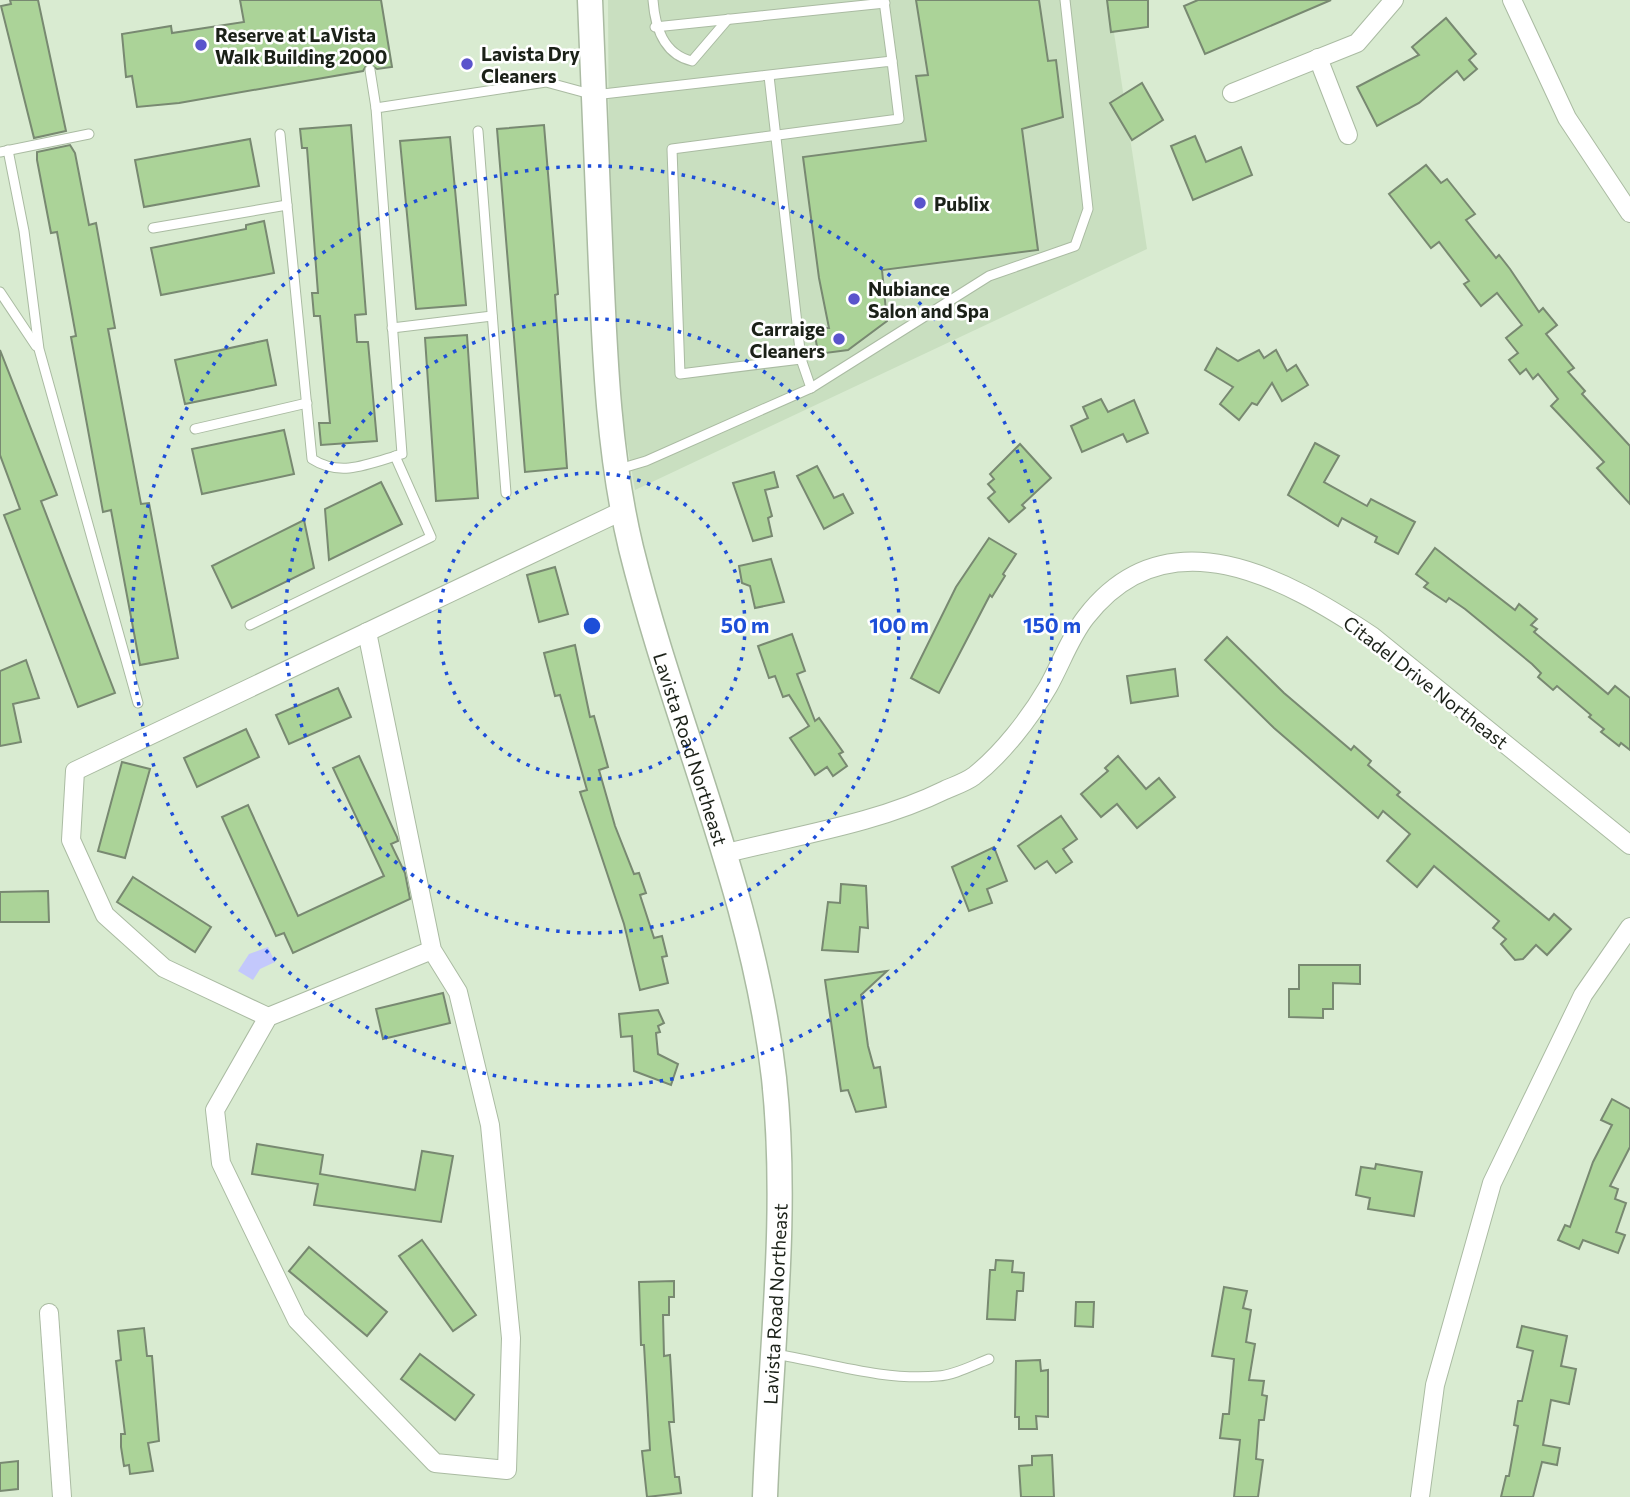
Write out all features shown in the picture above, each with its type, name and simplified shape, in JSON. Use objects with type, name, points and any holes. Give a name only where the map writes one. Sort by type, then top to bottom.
[{"type":"main road","name":"Lavista Road Northeast","points":[[590,0],[605,357],[616,469],[652,622],[727,853],[752,946],[774,1078],[781,1213],[765,1497]]},
{"type":"street","points":[[1232,93],[1357,43],[1394,0]]},
{"type":"street","points":[[1512,0],[1567,118],[1630,213]]},
{"type":"street","points":[[1318,58],[1348,135]]},
{"type":"street","points":[[268,1017],[164,968],[105,915],[71,840],[75,771],[624,510]]},
{"type":"street","name":"Citadel Drive Northeast","points":[[727,853],[914,806],[973,777],[1026,719],[1047,689],[1085,618],[1103,599],[1137,572],[1170,561],[1191,560],[1237,567],[1339,614],[1373,636],[1630,845]]},
{"type":"street","points":[[367,632],[432,950],[458,992],[491,1125],[511,1338],[507,1470],[435,1463],[296,1320],[221,1163],[215,1110],[268,1017],[432,950]]},
{"type":"street","points":[[1420,1497],[1435,1385],[1492,1183],[1583,995],[1630,928]]},
{"type":"street","points":[[49,1313],[62,1497]]},
{"type":"lane","points":[[653,0],[655,27],[677,57],[692,61],[728,19]]},
{"type":"lane","points":[[616,469],[646,461],[811,388],[989,276],[1075,246],[1088,209],[1065,0]]},
{"type":"lane","points":[[655,27],[884,2],[900,120],[672,149],[680,374],[801,359]]},
{"type":"lane","points":[[376,108],[546,82],[594,95],[892,61]]},
{"type":"lane","points":[[280,134],[312,459],[325,467],[345,470],[402,454],[376,108],[370,70]]},
{"type":"lane","points":[[769,76],[801,359],[811,388]]},
{"type":"lane","points":[[478,131],[506,493]]},
{"type":"lane","points":[[89,134],[4,151],[24,231],[39,349],[138,703]]},
{"type":"lane","points":[[153,228],[287,205]]},
{"type":"lane","points":[[0,292],[39,349]]},
{"type":"lane","points":[[392,328],[492,316]]},
{"type":"lane","points":[[195,429],[307,403]]},
{"type":"lane","points":[[250,625],[430,537],[395,456]]},
{"type":"lane","points":[[774,1354],[864,1373],[915,1376],[940,1376],[989,1359]]},
{"type":"shaded area","points":[[608,0],[1109,0],[1147,249],[635,490],[610,346]]},
{"type":"water","points":[[268,947],[275,962],[260,969],[253,980],[238,971],[249,954]]},
{"type":"building","points":[[10,0],[38,0],[66,131],[34,138],[1,6],[11,4]]},
{"type":"building","points":[[240,0],[381,0],[392,67],[377,69],[368,63],[363,71],[179,103],[137,107],[132,76],[126,77],[122,34],[171,26],[172,33],[244,22]]},
{"type":"building","points":[[916,0],[1039,0],[1048,61],[1056,60],[1063,117],[1022,129],[1038,250],[882,270],[887,321],[848,350],[818,354],[814,328],[829,328],[819,278],[803,157],[926,141],[916,76],[928,75]]},
{"type":"building","points":[[1107,0],[1148,0],[1148,27],[1111,32]]},
{"type":"building","points":[[1198,0],[1331,0],[1205,54],[1184,6]]},
{"type":"building","points":[[1446,18],[1476,54],[1469,60],[1477,69],[1464,80],[1457,71],[1419,103],[1377,126],[1357,87],[1419,55],[1412,47]]},
{"type":"building","points":[[1142,83],[1163,120],[1132,140],[1110,103]]},
{"type":"building","points":[[351,125],[366,314],[355,315],[357,342],[368,342],[377,441],[321,445],[319,423],[330,423],[320,316],[314,316],[312,293],[318,293],[307,148],[302,148],[300,129]]},
{"type":"building","points":[[544,125],[558,294],[555,295],[567,468],[525,472],[497,129]]},
{"type":"building","points":[[1195,136],[1206,162],[1241,147],[1252,175],[1193,200],[1171,146]]},
{"type":"building","points":[[450,137],[466,305],[416,309],[400,141]]},
{"type":"building","points":[[250,139],[259,186],[144,207],[135,160]]},
{"type":"building","points":[[70,145],[75,153],[89,225],[96,223],[115,328],[108,329],[141,504],[149,503],[178,658],[140,665],[111,510],[103,512],[71,337],[76,336],[57,232],[51,233],[37,160],[37,152]]},
{"type":"building","points":[[1426,165],[1441,183],[1447,179],[1475,214],[1466,220],[1496,258],[1499,255],[1539,312],[1543,308],[1557,325],[1546,334],[1574,368],[1568,372],[1585,391],[1582,394],[1630,446],[1630,504],[1597,468],[1604,462],[1551,406],[1558,399],[1538,374],[1533,379],[1526,369],[1520,374],[1509,360],[1518,353],[1506,338],[1522,325],[1497,293],[1481,306],[1464,284],[1469,281],[1439,242],[1431,248],[1389,194]]},
{"type":"building","points":[[264,221],[274,273],[161,295],[151,248],[246,229],[246,225]]},
{"type":"building","points":[[467,335],[478,498],[436,501],[425,338]]},
{"type":"building","points":[[267,340],[276,385],[185,404],[175,360]]},
{"type":"building","points":[[1217,348],[1238,361],[1259,350],[1264,358],[1276,350],[1287,371],[1296,365],[1308,385],[1282,401],[1272,383],[1257,405],[1252,403],[1239,420],[1220,404],[1233,387],[1205,370]]},
{"type":"building","points":[[0,350],[57,495],[41,501],[115,693],[78,707],[4,515],[20,509],[0,455]]},
{"type":"building","points":[[1101,399],[1108,412],[1134,400],[1148,433],[1127,442],[1123,434],[1082,452],[1071,426],[1088,418],[1083,407]]},
{"type":"building","points":[[284,430],[294,474],[202,494],[192,449]]},
{"type":"building","points":[[1315,443],[1339,456],[1324,482],[1367,506],[1371,499],[1415,522],[1398,554],[1375,542],[1377,537],[1342,518],[1338,526],[1288,495]]},
{"type":"building","points":[[1020,444],[1051,478],[1022,505],[1025,508],[1009,522],[988,498],[995,492],[988,484],[994,479],[990,474]]},
{"type":"building","points":[[817,466],[834,498],[843,494],[853,513],[824,529],[797,476]]},
{"type":"building","points":[[774,472],[778,487],[765,490],[772,516],[768,518],[772,536],[753,541],[733,483]]},
{"type":"building","points":[[381,482],[402,524],[329,560],[325,509]]},
{"type":"building","points":[[304,520],[314,568],[232,608],[212,566]]},
{"type":"building","points":[[989,538],[1016,554],[992,597],[990,595],[939,693],[911,678],[956,587]]},
{"type":"building","points":[[1435,548],[1515,610],[1519,604],[1537,619],[1531,625],[1537,629],[1534,632],[1608,694],[1615,686],[1630,698],[1630,750],[1621,743],[1619,746],[1601,732],[1604,729],[1589,717],[1591,715],[1557,686],[1553,690],[1538,677],[1541,673],[1532,664],[1465,609],[1449,598],[1446,602],[1424,587],[1428,583],[1416,574]]},
{"type":"building","points":[[771,559],[784,602],[755,608],[750,586],[742,583],[739,566]]},
{"type":"building","points":[[555,567],[568,614],[539,622],[527,575]]},
{"type":"building","points":[[792,634],[805,671],[797,674],[815,721],[819,718],[843,752],[839,754],[847,766],[833,776],[827,767],[815,775],[790,738],[809,726],[789,695],[783,697],[775,676],[769,678],[758,646]]},
{"type":"building","points":[[1227,637],[1284,693],[1351,750],[1354,746],[1371,761],[1368,765],[1400,792],[1397,795],[1549,920],[1554,914],[1571,929],[1547,955],[1536,945],[1523,959],[1515,960],[1501,944],[1506,939],[1493,928],[1499,921],[1434,866],[1417,887],[1387,861],[1410,834],[1383,811],[1378,818],[1274,728],[1205,660]]},
{"type":"building","points":[[575,645],[590,717],[594,716],[608,767],[599,770],[615,826],[634,874],[639,873],[646,893],[640,895],[654,938],[662,936],[667,956],[662,957],[668,983],[640,990],[624,924],[580,792],[587,790],[560,695],[555,696],[544,653]]},
{"type":"building","points":[[26,660],[39,698],[13,704],[21,742],[0,746],[0,671]]},
{"type":"building","points":[[1175,669],[1178,696],[1131,703],[1127,676]]},
{"type":"building","points":[[338,688],[351,717],[289,744],[276,715]]},
{"type":"building","points":[[246,729],[259,757],[197,787],[184,758]]},
{"type":"building","points":[[359,756],[397,837],[398,841],[391,844],[405,873],[410,899],[293,953],[284,933],[276,936],[222,817],[248,805],[298,916],[384,876],[333,768]]},
{"type":"building","points":[[1118,756],[1146,789],[1159,778],[1175,797],[1137,828],[1117,804],[1101,817],[1081,794],[1108,771],[1105,768]]},
{"type":"building","points":[[122,762],[150,769],[125,858],[98,851]]},
{"type":"building","points":[[1061,816],[1077,839],[1063,849],[1072,862],[1056,873],[1047,861],[1035,869],[1018,846]]},
{"type":"building","points":[[994,847],[1007,881],[987,889],[992,903],[969,911],[952,867]]},
{"type":"building","points":[[133,877],[211,927],[195,952],[117,902]]},
{"type":"building","points":[[841,884],[866,886],[868,928],[860,927],[858,952],[822,950],[828,902],[840,903]]},
{"type":"building","points":[[48,891],[49,922],[0,922],[0,892]]},
{"type":"building","points":[[1299,965],[1360,965],[1360,984],[1333,983],[1333,1009],[1323,1009],[1323,1018],[1289,1017],[1289,989],[1299,989]]},
{"type":"building","points":[[887,971],[861,995],[868,1046],[874,1068],[880,1067],[886,1107],[856,1112],[848,1090],[841,1091],[825,980]]},
{"type":"building","points":[[443,993],[450,1023],[383,1039],[376,1009]]},
{"type":"building","points":[[658,1010],[664,1023],[658,1026],[660,1032],[656,1033],[658,1054],[678,1064],[671,1085],[634,1071],[632,1036],[621,1037],[619,1014]]},
{"type":"building","points":[[1612,1099],[1630,1109],[1630,1147],[1610,1186],[1618,1189],[1615,1199],[1626,1203],[1616,1232],[1625,1235],[1618,1253],[1583,1240],[1579,1249],[1558,1240],[1565,1225],[1570,1227],[1593,1162],[1612,1125],[1601,1120]]},
{"type":"building","points":[[257,1144],[323,1155],[320,1174],[415,1190],[422,1151],[453,1156],[441,1222],[314,1205],[318,1184],[252,1174]]},
{"type":"building","points":[[1376,1164],[1422,1172],[1414,1216],[1368,1209],[1370,1198],[1356,1195],[1361,1167],[1375,1169]]},
{"type":"building","points":[[422,1240],[476,1315],[453,1331],[399,1256]]},
{"type":"building","points":[[309,1247],[387,1312],[367,1336],[289,1271]]},
{"type":"building","points":[[996,1260],[1013,1261],[1012,1272],[1024,1273],[1023,1291],[1017,1291],[1015,1320],[987,1319],[990,1270],[995,1270]]},
{"type":"building","points":[[674,1281],[674,1297],[669,1297],[669,1315],[663,1315],[664,1356],[670,1355],[674,1422],[669,1422],[675,1477],[679,1477],[681,1493],[647,1497],[642,1451],[650,1450],[644,1345],[641,1345],[639,1282]]},
{"type":"building","points":[[1224,1287],[1247,1291],[1243,1308],[1251,1310],[1246,1342],[1255,1344],[1249,1380],[1264,1381],[1262,1395],[1267,1396],[1264,1420],[1259,1420],[1256,1459],[1263,1460],[1258,1497],[1234,1497],[1240,1440],[1220,1438],[1223,1414],[1229,1414],[1234,1359],[1212,1356]]},
{"type":"building","points":[[1076,1302],[1094,1302],[1093,1327],[1075,1326]]},
{"type":"building","points":[[1522,1326],[1567,1336],[1561,1366],[1576,1369],[1569,1404],[1551,1400],[1543,1445],[1560,1448],[1557,1465],[1542,1462],[1533,1497],[1501,1497],[1506,1476],[1509,1476],[1518,1426],[1514,1425],[1518,1401],[1522,1401],[1533,1351],[1517,1347]]},
{"type":"building","points":[[144,1328],[147,1356],[152,1356],[159,1441],[148,1443],[153,1471],[130,1474],[129,1465],[124,1466],[121,1447],[121,1434],[125,1434],[116,1361],[121,1360],[118,1331]]},
{"type":"building","points":[[420,1354],[474,1395],[455,1420],[401,1379]]},
{"type":"building","points":[[1040,1360],[1041,1371],[1048,1370],[1048,1417],[1036,1416],[1037,1429],[1019,1429],[1019,1417],[1015,1417],[1016,1361]]},
{"type":"building","points":[[1052,1455],[1054,1497],[1021,1497],[1019,1466],[1032,1465],[1032,1456]]},
{"type":"building","points":[[18,1461],[18,1489],[0,1491],[0,1463]]},
{"type":"place","name":"Reserve at LaVista Walk Building 2000","points":[[201,45]]},
{"type":"place","name":"Lavista Dry Cleaners","points":[[467,64]]},
{"type":"place","name":"Publix","points":[[920,203]]},
{"type":"place","name":"Nubiance Salon and Spa","points":[[854,299]]},
{"type":"place","name":"Carraige Cleaners","points":[[839,339]]}]
